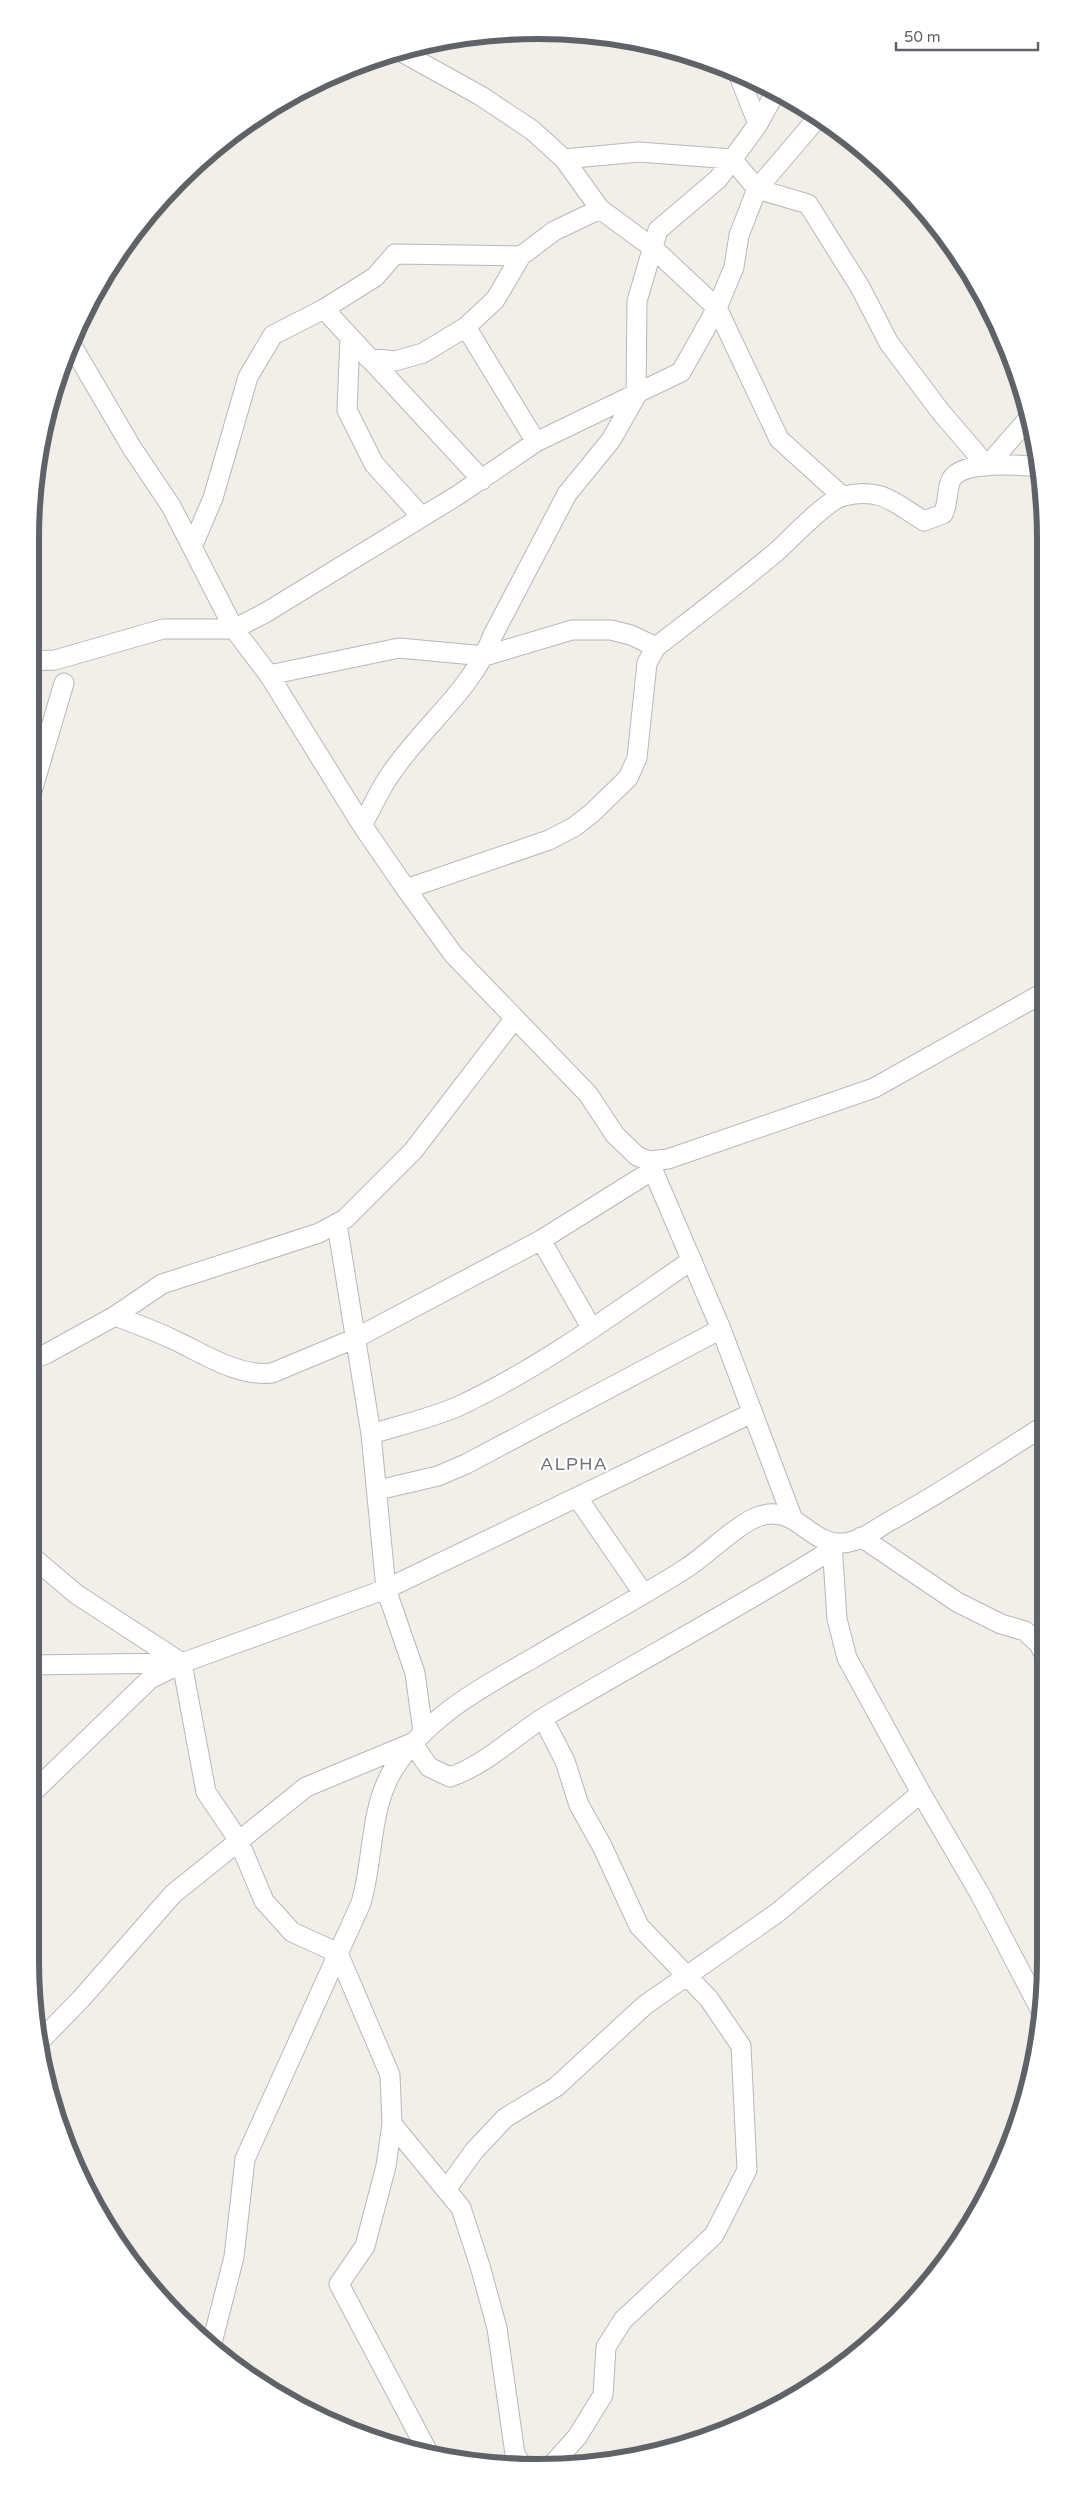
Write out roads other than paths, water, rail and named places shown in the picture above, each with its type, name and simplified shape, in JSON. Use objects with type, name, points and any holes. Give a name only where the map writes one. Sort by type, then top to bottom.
[{"type":"street","points":[[409,56],[488,101],[532,130],[564,159],[600,208],[653,248],[717,308],[779,439],[842,496]]},
{"type":"street","points":[[742,82],[758,124]]},
{"type":"street","points":[[362,825],[392,772],[466,684],[485,656],[493,635],[567,494],[611,440],[636,396],[637,301],[658,230],[686,209],[718,179],[758,124],[773,97]]},
{"type":"street","points":[[39,661],[55,660],[163,629],[234,629],[265,613],[482,480],[536,442],[636,396],[681,372],[717,308],[734,267],[738,235],[757,190],[814,122]]},
{"type":"street","points":[[564,159],[639,152],[732,159],[757,190],[808,204],[860,287],[889,343],[940,411],[987,466]]},
{"type":"street","points":[[368,358],[395,361],[423,353],[466,327],[495,300],[521,256],[554,231],[600,208]]},
{"type":"street","points":[[192,547],[213,498],[248,377],[273,335],[324,309],[375,277],[395,254],[521,256]]},
{"type":"street","points":[[324,309],[482,480]]},
{"type":"street","points":[[466,327],[536,442]]},
{"type":"street","points":[[350,338],[347,410],[374,464],[422,517]]},
{"type":"street","points":[[75,351],[132,448],[171,506],[234,629],[269,675],[362,825],[406,889],[453,954],[588,1094],[616,1135],[637,1156],[651,1166],[721,1330],[792,1517],[809,1532],[832,1546]]},
{"type":"street","points":[[987,466],[1024,424]]},
{"type":"street","points":[[406,889],[549,840],[574,827],[610,795],[628,778],[636,758],[647,663],[656,647],[842,496],[876,494],[888,497],[924,521],[943,514],[948,504],[951,479],[959,471],[974,466],[1032,466]]},
{"type":"street","points":[[269,675],[399,648],[485,656],[572,630],[611,630],[656,647]]},
{"type":"street","points":[[39,768],[64,683]]},
{"type":"street","points":[[115,1316],[169,1338],[242,1372],[258,1375],[272,1373],[356,1338],[541,1240],[651,1166],[874,1088],[1037,996]]},
{"type":"street","points":[[39,1357],[115,1316],[162,1284],[319,1233],[345,1219],[413,1151],[515,1018]]},
{"type":"street","points":[[337,1224],[371,1434],[378,1490],[386,1589],[415,1673],[417,1738],[429,1767],[450,1777],[467,1771],[525,1729],[777,1583],[832,1546],[861,1537],[921,1504],[1037,1430]]},
{"type":"street","points":[[541,1240],[592,1329]]},
{"type":"street","points":[[371,1434],[456,1407],[520,1374],[592,1329],[692,1260]]},
{"type":"street","points":[[378,1490],[438,1476],[466,1464],[721,1330]]},
{"type":"street","points":[[39,1787],[150,1679],[182,1663],[386,1589],[752,1413]]},
{"type":"street","points":[[577,1497],[643,1593]]},
{"type":"street","points":[[212,2338],[234,2256],[245,2159],[361,1903],[368,1877],[377,1809],[392,1772],[417,1738],[463,1698],[643,1593],[709,1552],[747,1522],[760,1516],[792,1517]]},
{"type":"street","points":[[861,1537],[956,1602],[1002,1624],[1025,1631],[1037,1642]]},
{"type":"street","points":[[832,1546],[837,1619],[847,1658],[921,1793],[980,1894],[1035,2000]]},
{"type":"street","points":[[39,1563],[76,1594],[182,1663],[206,1792],[241,1846],[264,1901],[292,1932],[338,1953],[390,2075],[392,2124],[386,2166],[365,2246],[339,2284],[425,2446]]},
{"type":"street","points":[[39,1665],[182,1663]]},
{"type":"street","points":[[549,1730],[565,1761],[579,1805],[602,1846],[639,1926],[709,1999],[741,2046],[747,2170],[714,2235],[623,2320],[606,2347],[603,2395],[577,2437],[558,2458]]},
{"type":"street","points":[[45,2036],[81,1999],[173,1894],[241,1846],[306,1787],[417,1738]]},
{"type":"street","points":[[446,2190],[474,2151],[505,2118],[556,2087],[645,2004],[777,1913],[921,1793]]},
{"type":"street","points":[[392,2124],[461,2208],[480,2266],[497,2328],[514,2454],[517,2458]]},
{"type":"district","name":"ALPHA","points":[[574,1464]]}]
